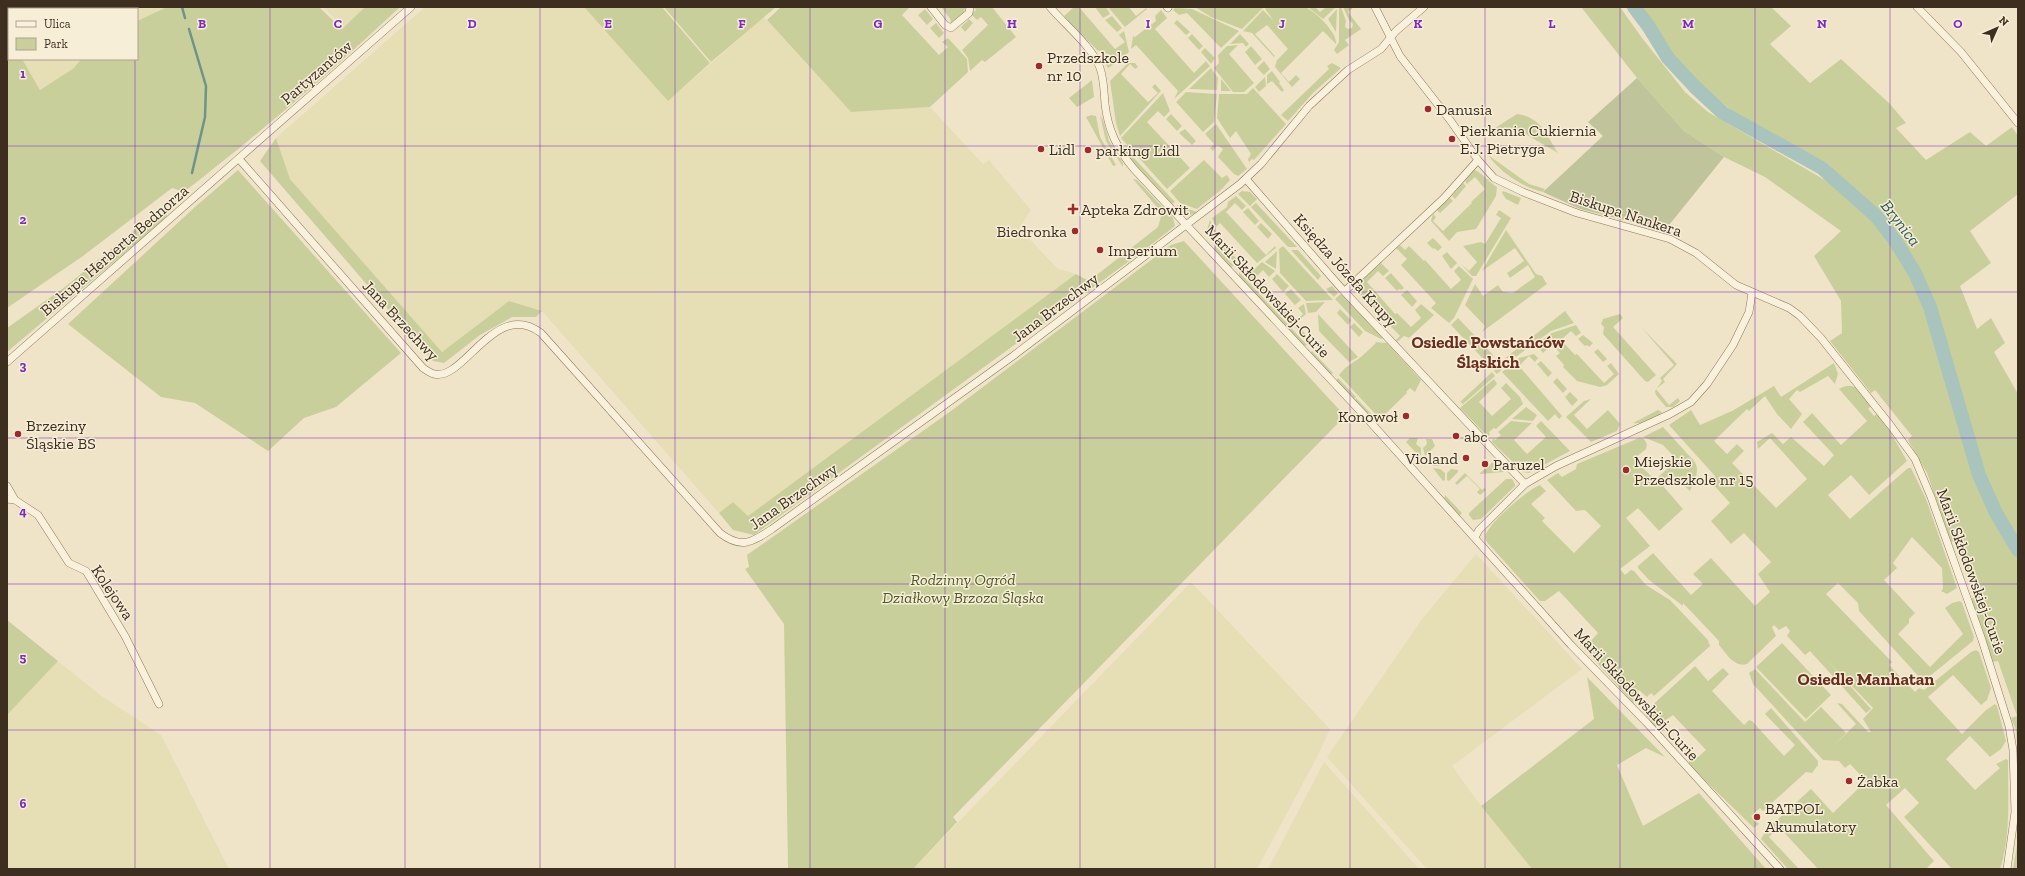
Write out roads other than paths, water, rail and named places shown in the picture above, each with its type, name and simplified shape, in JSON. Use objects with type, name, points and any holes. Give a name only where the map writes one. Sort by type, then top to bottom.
[{"type":"street","name":"Partyzantów","points":[[239,158],[412,7]]},
{"type":"street","points":[[931,7],[945,25],[951,28],[969,13],[970,7]]},
{"type":"street","name":"Marii Skłodowskiej-Curie","points":[[1050,7],[1097,60],[1103,77],[1109,126],[1112,138],[1121,155],[1474,537],[1576,650],[1643,719],[1780,869]]},
{"type":"street","name":"Biskupa Nankera","points":[[1375,7],[1400,56],[1450,120],[1478,160],[1494,178],[1523,192],[1577,213],[1661,235],[1678,243],[1696,253],[1736,285],[1752,293],[1780,303],[1800,316],[1852,374]]},
{"type":"street","name":"Jana Brzechwy","points":[[239,158],[423,368],[435,374],[446,373],[491,336],[504,328],[518,323],[532,326],[541,333],[720,533],[737,543],[747,543],[757,539],[772,529],[1014,356],[1246,179],[1309,106],[1348,70],[1380,49],[1390,37],[1424,7]]},
{"type":"street","points":[[1917,7],[1961,52],[2018,123]]},
{"type":"street","name":"Biskupa Herberta Bednorza","points":[[7,362],[239,158]]},
{"type":"street","points":[[1345,291],[1444,198],[1478,160]]},
{"type":"street","name":"Księdza Józefa Krupy","points":[[1246,179],[1345,291],[1525,484]]},
{"type":"street","points":[[1474,537],[1479,530],[1525,484],[1549,469],[1670,414],[1691,402],[1707,384],[1733,345],[1749,312],[1752,293]]},
{"type":"street","name":"Marii Skłodowskiej-Curie","points":[[1852,374],[1915,459],[1931,497],[2000,696],[2009,726],[2013,750],[2016,812],[2007,869]]},
{"type":"street","points":[[7,486],[15,500]]},
{"type":"street","name":"Kolejowa","points":[[7,499],[15,500],[38,515],[69,563],[86,571],[125,636],[159,704]]},
{"type":"waterway","points":[[182,7],[185,18]]},
{"type":"waterway","name":"Brynica","points":[[1634,7],[1649,27],[1668,58],[1695,87],[1723,113],[1822,168],[1876,216],[1896,242],[1915,273],[1930,307],[1979,475],[1996,513],[2018,550]]},
{"type":"waterway","points":[[189,29],[206,86],[205,117],[192,173]]},
{"type":"place","name":"Przedszkole nr 10","points":[[1039,66]]},
{"type":"place","name":"Danusia","points":[[1428,109]]},
{"type":"place","name":"Pierkania Cukiernia E.J. Pietryga","points":[[1452,139]]},
{"type":"place","name":"Lidl","points":[[1041,149]]},
{"type":"place","name":"parking Lidl","points":[[1088,150]]},
{"type":"place","name":"Apteka Zdrowit","points":[[1073,209]]},
{"type":"place","name":"Biedronka","points":[[1075,231]]},
{"type":"place","name":"Imperium","points":[[1100,250]]},
{"type":"place","name":"Konowoł","points":[[1406,416]]},
{"type":"place","name":"Brzeziny Śląskie BS","points":[[18,434]]},
{"type":"place","name":"abc","points":[[1456,436]]},
{"type":"place","name":"Violand","points":[[1466,458]]},
{"type":"place","name":"Paruzel","points":[[1485,464]]},
{"type":"place","name":"Miejskie Przedszkole nr 15","points":[[1626,470]]},
{"type":"place","name":"Żabka","points":[[1849,781]]},
{"type":"place","name":"BATPOL Akumulatory","points":[[1757,817]]},
{"type":"district","name":"Osiedle Powstańców Śląskich","points":[[1488,352]]},
{"type":"district","name":"Osiedle Manhatan","points":[[1866,679]]},
{"type":"park label","name":"Rodzinny Ogród Działkowy Brzoza Śląska","points":[[963,588]]}]
